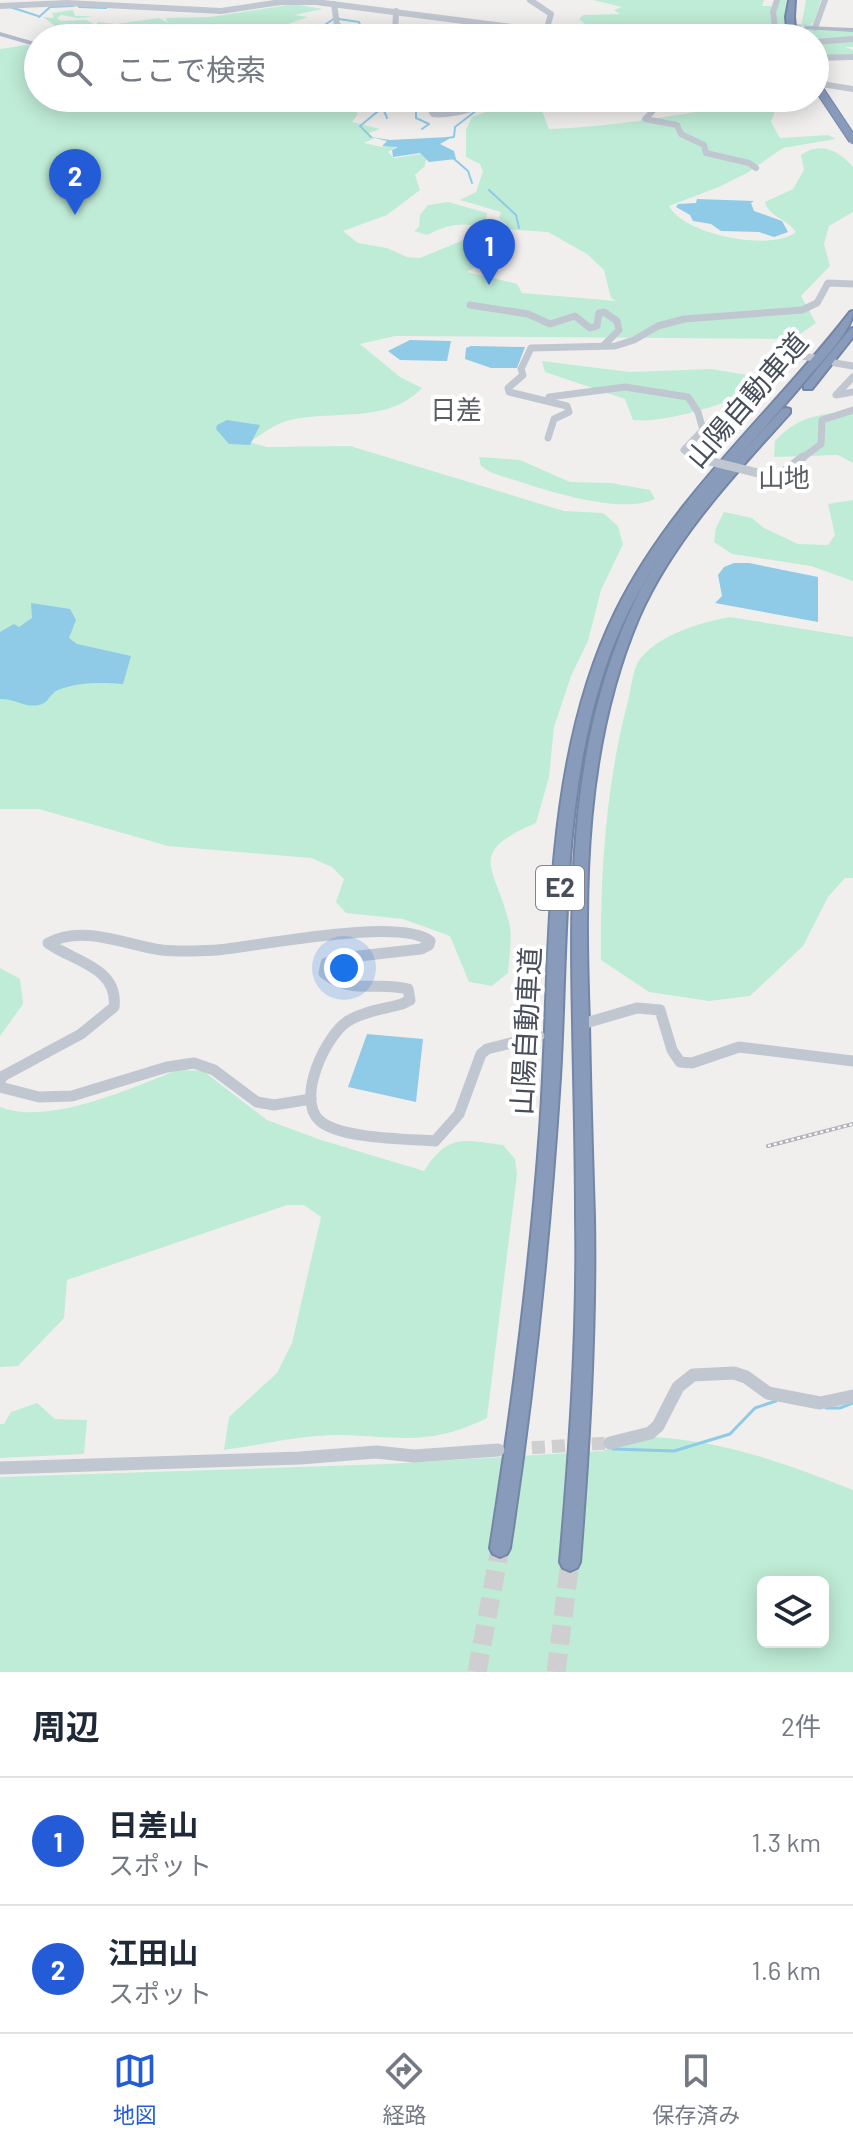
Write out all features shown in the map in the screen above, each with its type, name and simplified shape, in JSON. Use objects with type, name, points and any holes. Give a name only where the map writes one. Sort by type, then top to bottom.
[{"type":"highway","points":[[791,24],[792,0]]},
{"type":"highway","points":[[800,0],[801,24]]},
{"type":"highway","points":[[829,97],[853,126]]},
{"type":"highway","points":[[829,101],[853,140]]},
{"type":"highway","name":"山陽自動車道","points":[[500,1548],[532,1332],[552,1071],[561,861],[572,769],[585,713],[600,664],[621,614],[657,551],[709,481],[811,369],[853,314]]},
{"type":"highway","name":"山陽自動車道","points":[[570,1562],[580,1445],[586,1279],[579,861],[589,770],[600,715],[614,665],[634,615],[685,528],[853,331]]},
{"type":"main road","points":[[829,29],[853,30]]},
{"type":"main road","points":[[1,35],[24,41]]},
{"type":"street","points":[[179,0],[186,5],[182,8]]},
{"type":"street","points":[[388,10],[394,0]]},
{"type":"street","points":[[530,0],[551,14],[547,24]]},
{"type":"street","points":[[775,24],[773,12],[777,0]]},
{"type":"street","points":[[816,24],[825,0]]},
{"type":"street","points":[[39,4],[50,1]]},
{"type":"street","points":[[0,6],[122,3],[226,10],[280,1],[334,2],[492,24]]},
{"type":"street","points":[[334,2],[337,24]]},
{"type":"street","points":[[396,11],[396,24]]},
{"type":"street","points":[[829,45],[853,39]]},
{"type":"street","points":[[829,58],[853,57]]},
{"type":"street","points":[[829,84],[853,89]]},
{"type":"street","points":[[432,112],[443,117],[457,112]]},
{"type":"street","points":[[652,112],[645,119],[677,125],[681,134],[704,145],[706,153],[749,163],[756,168]]},
{"type":"street","points":[[548,438],[555,417],[569,412],[567,406],[509,392],[508,388],[523,375],[521,369],[531,348],[624,344],[658,326],[684,319],[802,310],[817,303],[828,283],[849,284]]},
{"type":"street","points":[[470,305],[528,314],[550,324],[575,316],[590,328],[597,326],[599,313],[604,312],[617,321],[619,330],[602,347]]},
{"type":"street","points":[[801,356],[814,358]]},
{"type":"street","points":[[835,363],[853,366]]},
{"type":"street","points":[[853,377],[836,395],[853,392]]},
{"type":"street","points":[[535,398],[583,395],[615,387],[688,397],[695,404],[703,430],[684,450],[693,457],[762,474],[782,473],[821,444],[822,420],[853,410]]},
{"type":"street","points":[[311,1099],[283,1105],[255,1101],[237,1091],[216,1071],[199,1063],[170,1066],[107,1090],[62,1099],[18,1095],[2,1090],[0,1084],[3,1076],[97,1025],[113,1011],[116,1003],[114,994],[99,971],[48,943],[64,934],[164,950],[198,951],[370,932],[425,937],[429,945],[421,949],[341,958],[326,963],[324,973],[332,982],[355,987],[401,987],[408,989],[411,995],[410,1000],[364,1014],[336,1030],[315,1074],[311,1099],[318,1119],[365,1133],[435,1141],[459,1114],[481,1054],[487,1049],[539,1036]]},
{"type":"street","points":[[589,1022],[637,1008],[660,1010],[666,1018],[669,1047],[680,1062],[692,1063],[739,1047],[853,1061]]},
{"type":"street","points":[[610,1443],[650,1433],[658,1426],[678,1387],[693,1375],[734,1373],[768,1393],[820,1403],[853,1396]]},
{"type":"street","points":[[0,1468],[300,1458],[376,1452],[414,1456],[498,1450]]},
{"type":"green space","points":[[593,0],[764,0],[762,6],[772,6],[770,15],[773,24],[585,24],[579,19],[583,15],[620,14],[614,10],[622,7]]},
{"type":"green space","points":[[779,0],[786,0],[785,24],[777,23],[775,14]]},
{"type":"green space","points":[[806,0],[821,0],[814,22],[802,24]]},
{"type":"green space","points":[[294,4],[323,9],[294,15],[308,17],[288,24],[116,24],[159,18],[168,23],[166,18],[210,17]]},
{"type":"green space","points":[[73,10],[75,16],[94,16],[78,18],[61,15],[57,18],[61,21],[86,20],[94,24],[53,24],[43,17],[54,18],[52,13]]},
{"type":"green space","points":[[829,28],[853,31],[853,47],[845,47],[853,50],[853,56],[829,57]]},
{"type":"green space","points":[[24,46],[24,112],[356,112],[358,114],[352,122],[380,129],[366,134],[375,138],[364,143],[396,147],[388,152],[394,158],[421,154],[426,159],[425,166],[415,175],[420,190],[387,215],[343,231],[358,243],[420,258],[473,236],[507,240],[506,247],[467,272],[517,284],[522,293],[616,301],[611,298],[604,270],[587,254],[548,232],[505,229],[506,224],[499,218],[501,212],[460,200],[476,192],[483,171],[480,164],[466,157],[466,130],[472,117],[486,112],[542,112],[549,129],[695,112],[775,112],[771,122],[780,138],[828,135],[836,139],[783,148],[747,173],[669,206],[692,225],[709,232],[749,240],[784,238],[796,232],[770,211],[765,202],[793,189],[804,170],[801,155],[823,148],[842,156],[853,167],[853,212],[829,226],[824,244],[830,266],[801,296],[816,323],[793,339],[395,336],[360,344],[400,377],[422,388],[408,400],[376,412],[287,421],[249,442],[267,447],[350,446],[564,511],[603,513],[618,526],[623,544],[601,590],[588,641],[571,676],[554,727],[549,777],[536,823],[514,833],[493,852],[492,873],[509,922],[511,941],[508,973],[492,986],[469,982],[450,936],[403,919],[346,913],[336,902],[344,879],[332,867],[311,858],[168,846],[39,809],[0,809],[0,49]]},
{"type":"green space","points":[[448,202],[487,213],[486,220],[496,231],[476,234],[473,225],[467,225],[449,226],[427,235],[414,231],[419,227],[420,215],[428,205]]},
{"type":"green space","points":[[542,361],[630,372],[711,369],[771,379],[743,395],[705,409],[666,418],[633,420],[625,399],[545,372]]},
{"type":"green space","points":[[853,411],[853,463],[838,455],[774,457],[775,441],[793,425],[820,415]]},
{"type":"green space","points":[[479,457],[520,460],[570,482],[611,483],[650,490],[655,499],[639,504],[619,504],[573,497],[490,472],[481,466]]},
{"type":"green space","points":[[853,500],[853,581],[811,566],[732,554],[714,542],[716,528],[724,512],[752,518],[764,528],[798,544],[828,545],[835,535],[828,504]]},
{"type":"green space","points":[[730,617],[853,637],[853,878],[845,878],[828,897],[803,946],[750,996],[709,1001],[649,992],[601,960],[603,861],[615,762],[638,662],[668,637],[693,626]]},
{"type":"green space","points":[[0,968],[20,979],[23,1004],[0,1036]]},
{"type":"green space","points":[[178,1070],[203,1071],[267,1120],[424,1171],[441,1150],[458,1142],[503,1145],[515,1159],[517,1174],[487,1418],[449,1433],[432,1436],[327,1435],[224,1450],[229,1417],[277,1373],[292,1343],[321,1217],[304,1205],[287,1205],[67,1280],[64,1318],[18,1366],[0,1367],[0,1107],[20,1112],[66,1108],[114,1095]]},
{"type":"green space","points":[[37,1403],[55,1419],[87,1420],[84,1454],[0,1458],[0,1424],[4,1424],[11,1412]]},
{"type":"green space","points":[[653,1437],[731,1449],[853,1490],[853,1672],[0,1672],[0,1477],[388,1464],[601,1451]]},
{"type":"water","points":[[371,137],[390,140],[448,137],[440,144],[454,151],[456,159],[429,162],[420,153],[393,157],[392,150],[398,147],[382,146],[387,141]]},
{"type":"water","points":[[697,199],[754,201],[751,203],[754,211],[782,221],[788,232],[774,237],[759,232],[721,231],[711,224],[693,221],[690,215],[676,207],[678,204],[696,203]]},
{"type":"water","points":[[410,340],[451,341],[447,361],[400,360],[388,351]]},
{"type":"water","points":[[525,347],[517,368],[491,368],[465,359],[466,348]]},
{"type":"water","points":[[227,420],[260,425],[250,445],[229,444],[216,429],[217,425]]},
{"type":"water","points":[[749,563],[818,577],[818,622],[715,603],[722,596],[718,575],[724,567]]},
{"type":"water","points":[[31,603],[70,609],[76,620],[69,638],[77,644],[131,656],[123,684],[73,685],[56,691],[46,702],[38,705],[0,699],[0,632],[14,624],[19,627],[32,618]]},
{"type":"water","points":[[367,1034],[423,1039],[416,1102],[348,1087]]},
{"type":"waterway","points":[[39,17],[50,7],[73,6]]},
{"type":"waterway","points":[[10,7],[38,16]]},
{"type":"waterway","points":[[79,7],[106,8]]},
{"type":"waterway","points":[[326,24],[335,18]]},
{"type":"waterway","points":[[339,19],[360,24]]},
{"type":"waterway","points":[[371,137],[360,126],[377,112]]},
{"type":"waterway","points":[[385,112],[387,118]]},
{"type":"waterway","points":[[416,112],[416,118],[429,124],[422,129]]},
{"type":"waterway","points":[[447,138],[454,137],[455,127],[474,112]]},
{"type":"waterway","points":[[453,158],[468,171],[472,183]]},
{"type":"waterway","points":[[489,190],[516,215],[519,228]]},
{"type":"waterway","points":[[613,1449],[674,1451],[730,1434],[755,1408],[776,1401]]},
{"type":"waterway","points":[[826,1408],[840,1408],[853,1403]]},
{"type":"tunnel","points":[[512,1449],[610,1443]]},
{"type":"tunnel","points":[[477,1672],[500,1548]]},
{"type":"tunnel","points":[[556,1672],[570,1562]]},
{"type":"railway","points":[[768,1146],[853,1124]]},
{"type":"place","name":"江田山","points":[[75,215]]},
{"type":"place","name":"日差山","points":[[489,285]]},
{"type":"district","name":"日差","points":[[456,410]]},
{"type":"district","name":"山地","points":[[784,478]]}]
